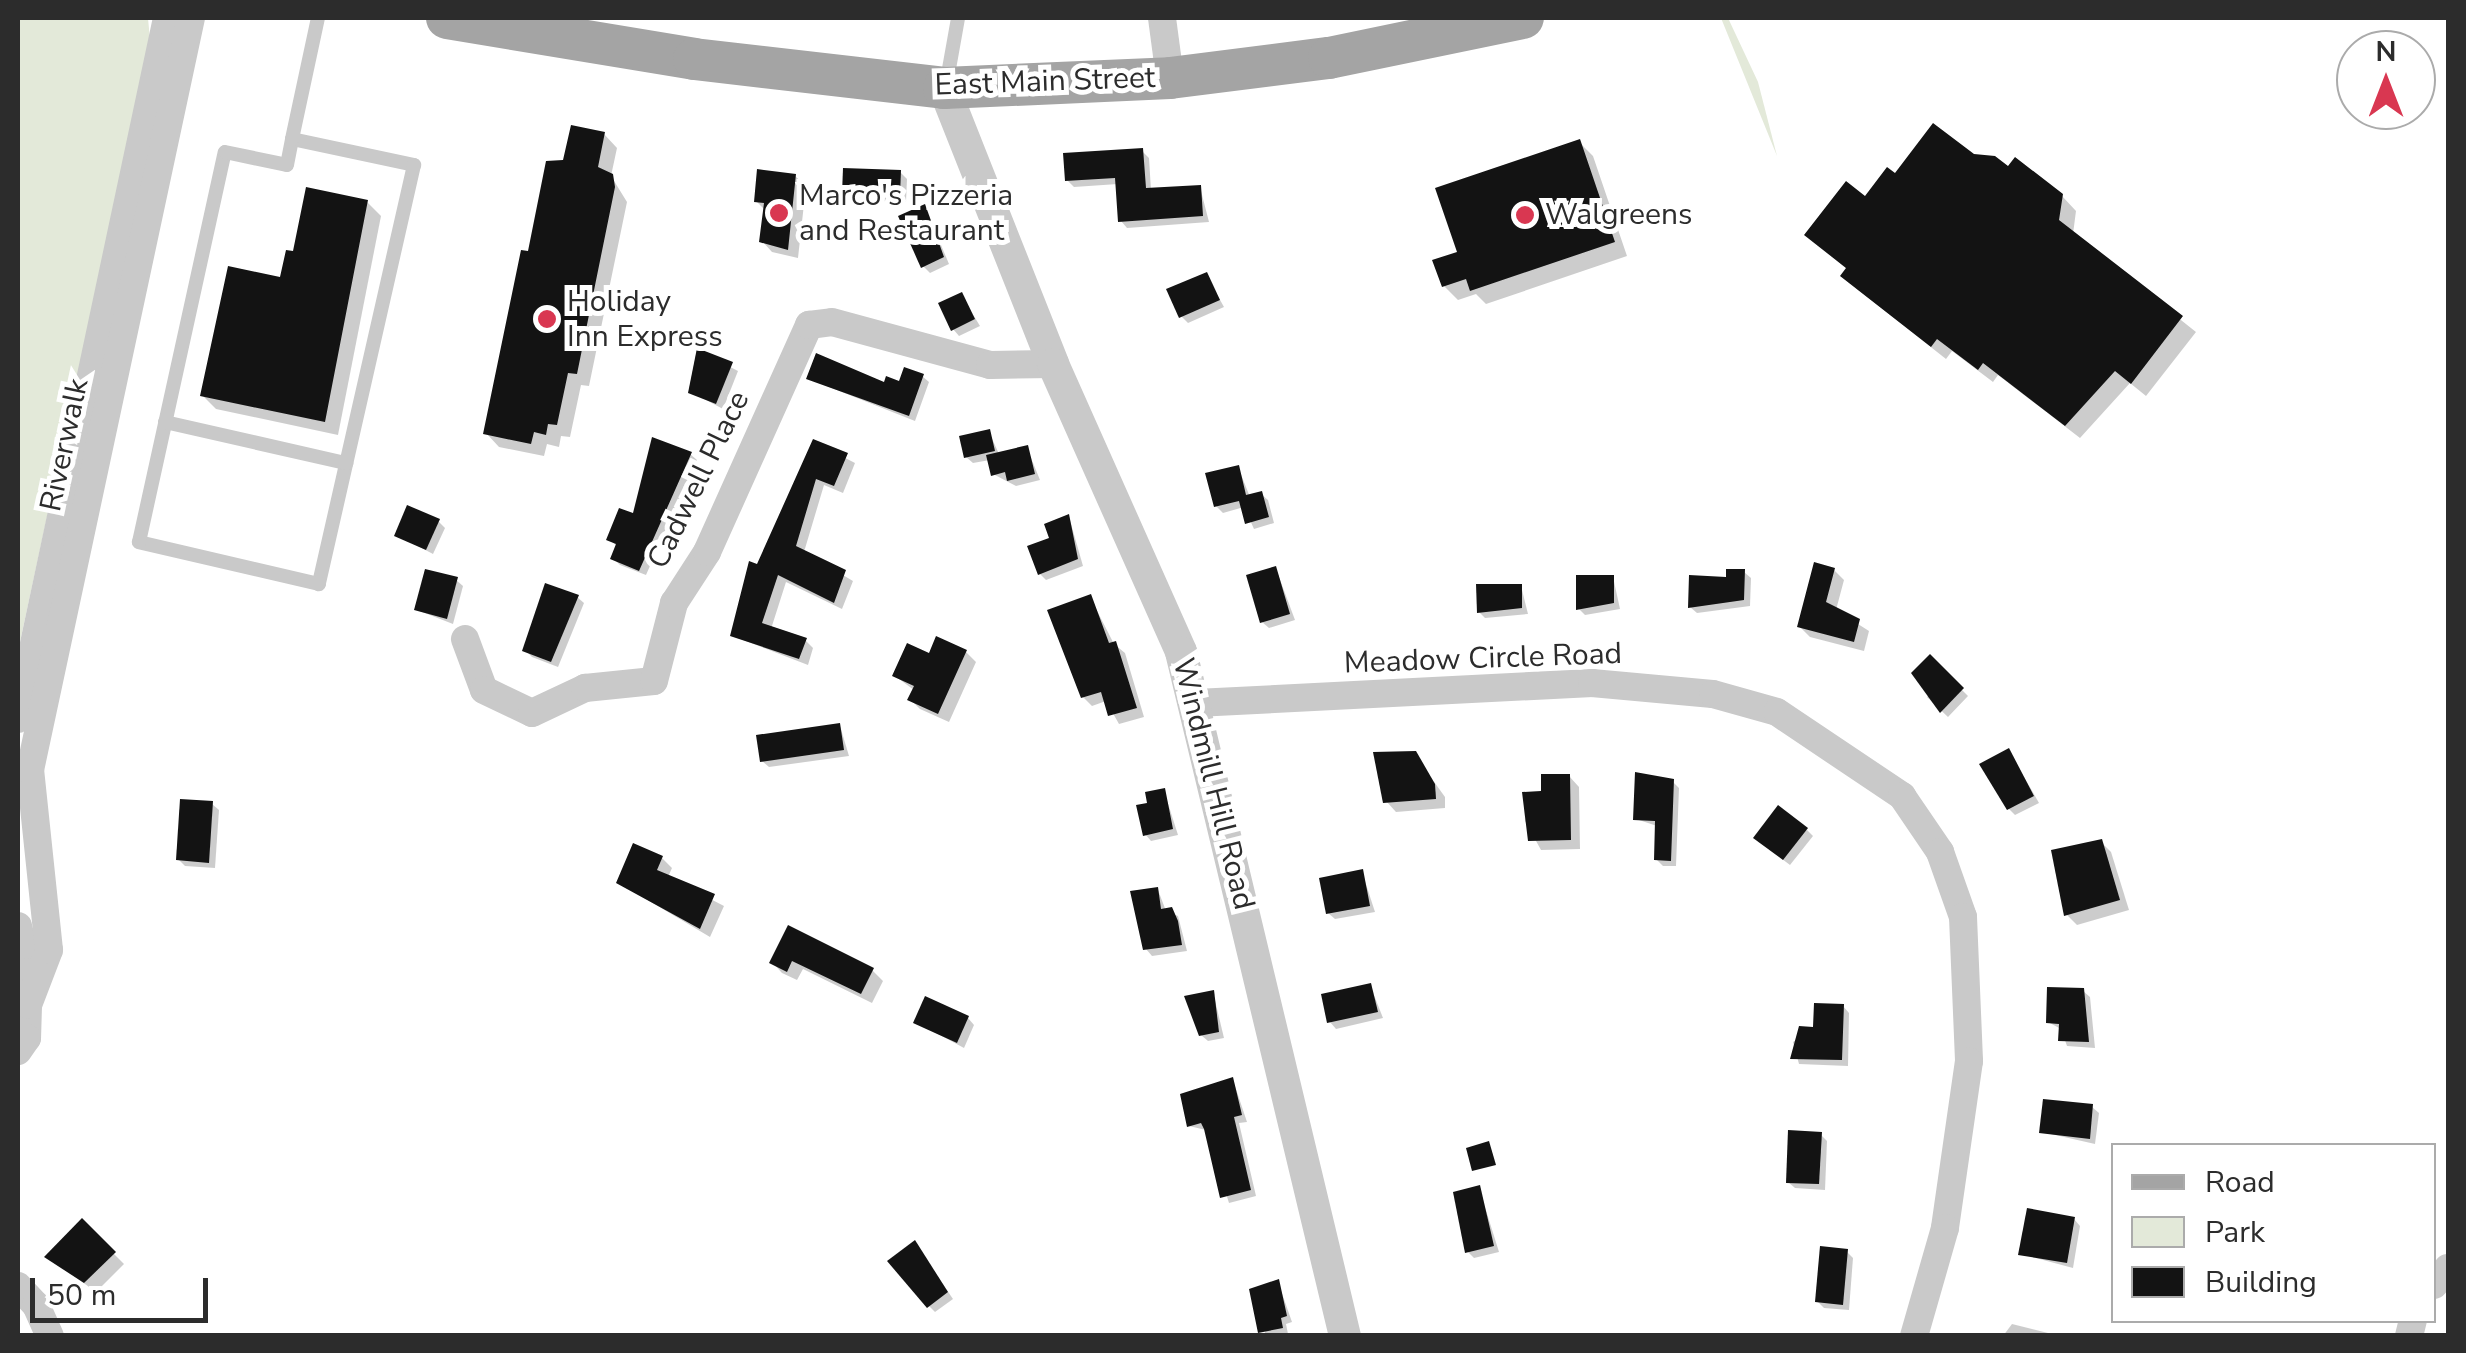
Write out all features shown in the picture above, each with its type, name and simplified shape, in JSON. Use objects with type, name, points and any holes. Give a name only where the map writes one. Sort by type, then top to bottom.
[{"type":"main road","name":"East Main Street","points":[[447,18],[694,59],[944,88],[1170,78],[1329,58],[1523,18]]},
{"type":"street","name":"Riverwalk","points":[[18,719],[166,18]]},
{"type":"street","name":"Riverwalk","points":[[28,1005],[49,950],[30,770],[191,18]]},
{"type":"street","points":[[1162,18],[1170,78]]},
{"type":"street","name":"Windmill Hill Road","points":[[944,88],[1053,364],[1181,652],[1346,1336]]},
{"type":"street","name":"Cadwell Place","points":[[465,639],[484,690],[532,713],[584,688],[654,681],[674,603],[707,552],[809,326],[832,322],[990,365],[1053,364]]},
{"type":"street","name":"Meadow Circle Road","points":[[1196,703],[1592,683],[1712,694],[1778,712],[1902,796],[1940,852],[1963,916],[1969,1061],[1945,1228],[1914,1336]]},
{"type":"street","name":"Riverwalk","points":[[18,926],[29,972],[27,1038],[18,1052]]},
{"type":"street","points":[[18,1286],[36,1304],[50,1336]]},
{"type":"lane","points":[[292,139],[414,165],[319,584],[139,542],[224,152],[287,165],[292,139],[318,18]]},
{"type":"lane","points":[[944,88],[958,18]]},
{"type":"lane","points":[[165,422],[346,463]]},
{"type":"green space","points":[[18,18],[148,18],[150,40],[18,651]]},
{"type":"green space","points":[[1721,18],[1728,18],[1758,82],[1777,156]]},
{"type":"building","points":[[1933,123],[1974,154],[1995,156],[2008,166],[2015,157],[2063,194],[2059,220],[2183,316],[2131,384],[2115,371],[2065,426],[1983,363],[1978,370],[1937,339],[1931,347],[1840,276],[1846,268],[1804,235],[1846,181],[1865,196],[1887,167],[1895,173]]},
{"type":"building","name":"Holiday Inn Express","points":[[571,125],[605,132],[598,167],[613,174],[615,187],[577,374],[568,373],[557,425],[548,424],[546,435],[534,432],[531,444],[483,434],[521,250],[528,251],[546,161],[563,160]]},
{"type":"building","name":"Walgreens","points":[[1580,139],[1615,242],[1470,291],[1466,279],[1442,287],[1432,260],[1457,252],[1435,188]]},
{"type":"building","points":[[1143,148],[1146,188],[1201,185],[1203,216],[1118,222],[1115,178],[1065,181],[1063,153]]},
{"type":"building","points":[[843,168],[901,170],[900,196],[842,194]]},
{"type":"building","name":"Marco's Pizzeria and Restaurant","points":[[757,169],[796,174],[788,250],[759,242],[764,203],[754,202]]},
{"type":"building","points":[[306,187],[368,200],[325,422],[200,396],[228,266],[280,277],[286,250],[293,251]]},
{"type":"building","points":[[925,204],[944,257],[921,268],[898,216]]},
{"type":"building","points":[[1207,272],[1220,300],[1179,318],[1166,289]]},
{"type":"building","points":[[962,292],[975,319],[951,331],[938,303]]},
{"type":"building","points":[[697,348],[733,362],[716,404],[688,393]]},
{"type":"building","points":[[816,353],[884,382],[886,376],[899,381],[904,367],[924,374],[909,416],[806,379]]},
{"type":"building","points":[[990,429],[995,451],[964,458],[959,436]]},
{"type":"building","points":[[652,437],[692,452],[639,571],[610,559],[616,544],[606,540],[619,508],[633,513]]},
{"type":"building","points":[[813,439],[848,453],[834,486],[816,479],[796,546],[846,570],[834,603],[778,575],[762,623],[807,638],[799,659],[730,636],[749,561],[757,564]]},
{"type":"building","points":[[1028,445],[1035,474],[1007,481],[1005,472],[991,476],[986,455]]},
{"type":"building","points":[[1239,465],[1246,495],[1262,491],[1269,517],[1245,524],[1239,501],[1214,507],[1205,473]]},
{"type":"building","points":[[407,505],[440,519],[426,550],[394,536]]},
{"type":"building","points":[[1069,514],[1078,559],[1038,575],[1027,546],[1049,538],[1044,524]]},
{"type":"building","points":[[1814,562],[1835,568],[1826,602],[1860,619],[1854,642],[1797,627]]},
{"type":"building","points":[[1276,566],[1290,614],[1260,623],[1246,575]]},
{"type":"building","points":[[425,569],[458,577],[447,619],[414,610]]},
{"type":"building","points":[[1726,569],[1745,569],[1744,600],[1688,608],[1689,575],[1726,577]]},
{"type":"building","points":[[1576,575],[1614,575],[1614,603],[1576,610]]},
{"type":"building","points":[[545,583],[579,595],[551,662],[522,651]]},
{"type":"building","points":[[1476,584],[1522,584],[1522,608],[1477,613]]},
{"type":"building","points":[[1091,594],[1109,643],[1116,641],[1137,708],[1108,716],[1101,692],[1081,698],[1047,610]]},
{"type":"building","points":[[936,636],[967,650],[938,714],[907,700],[914,686],[892,676],[907,643],[929,653]]},
{"type":"building","points":[[1930,654],[1964,688],[1940,713],[1911,673]]},
{"type":"building","points":[[840,723],[844,750],[760,762],[756,735]]},
{"type":"building","points":[[2009,748],[2034,796],[2007,810],[1979,764]]},
{"type":"building","points":[[1416,751],[1435,784],[1436,799],[1383,803],[1373,752]]},
{"type":"building","points":[[1635,772],[1674,779],[1671,861],[1654,860],[1655,821],[1633,820]]},
{"type":"building","points":[[1541,774],[1570,774],[1571,840],[1528,841],[1522,792],[1541,791]]},
{"type":"building","points":[[1165,788],[1173,829],[1143,836],[1136,805],[1147,803],[1145,792]]},
{"type":"building","points":[[180,799],[213,801],[209,863],[176,860]]},
{"type":"building","points":[[1778,805],[1808,828],[1783,860],[1753,838]]},
{"type":"building","points":[[2102,839],[2120,900],[2064,916],[2051,850]]},
{"type":"building","points":[[633,843],[663,856],[657,870],[715,894],[700,929],[616,883]]},
{"type":"building","points":[[1363,869],[1370,906],[1326,914],[1319,878]]},
{"type":"building","points":[[1158,887],[1161,909],[1172,907],[1182,945],[1143,950],[1130,891]]},
{"type":"building","points":[[788,925],[874,968],[861,994],[792,961],[787,972],[769,963]]},
{"type":"building","points":[[1371,983],[1378,1012],[1327,1023],[1321,994]]},
{"type":"building","points":[[2047,987],[2084,988],[2089,1042],[2058,1041],[2059,1024],[2046,1023]]},
{"type":"building","points":[[1214,990],[1219,1032],[1199,1036],[1184,996]]},
{"type":"building","points":[[925,996],[969,1016],[957,1043],[913,1023]]},
{"type":"building","points":[[1814,1003],[1844,1004],[1842,1060],[1790,1059],[1799,1026],[1813,1027]]},
{"type":"building","points":[[1233,1077],[1242,1115],[1234,1117],[1251,1190],[1220,1198],[1204,1129],[1201,1123],[1187,1127],[1180,1094]]},
{"type":"building","points":[[2043,1099],[2093,1104],[2090,1139],[2039,1133]]},
{"type":"building","points":[[1788,1130],[1822,1132],[1819,1184],[1786,1183]]},
{"type":"building","points":[[1489,1141],[1496,1165],[1472,1171],[1466,1148]]},
{"type":"building","points":[[1480,1185],[1494,1246],[1465,1253],[1453,1192]]},
{"type":"building","points":[[2027,1208],[2075,1217],[2067,1263],[2018,1255]]},
{"type":"building","points":[[82,1218],[116,1252],[84,1283],[44,1257]]},
{"type":"building","points":[[915,1240],[948,1292],[927,1308],[887,1261]]},
{"type":"building","points":[[1820,1246],[1848,1249],[1843,1305],[1815,1302]]},
{"type":"building","points":[[1279,1279],[1287,1316],[1281,1318],[1283,1328],[1258,1333],[1249,1289]]},
{"type":"place","name":"Marco's Pizzeria and Restaurant","points":[[779,213]]},
{"type":"place","name":"Walgreens","points":[[1525,215]]},
{"type":"place","name":"Holiday Inn Express","points":[[547,319]]}]
